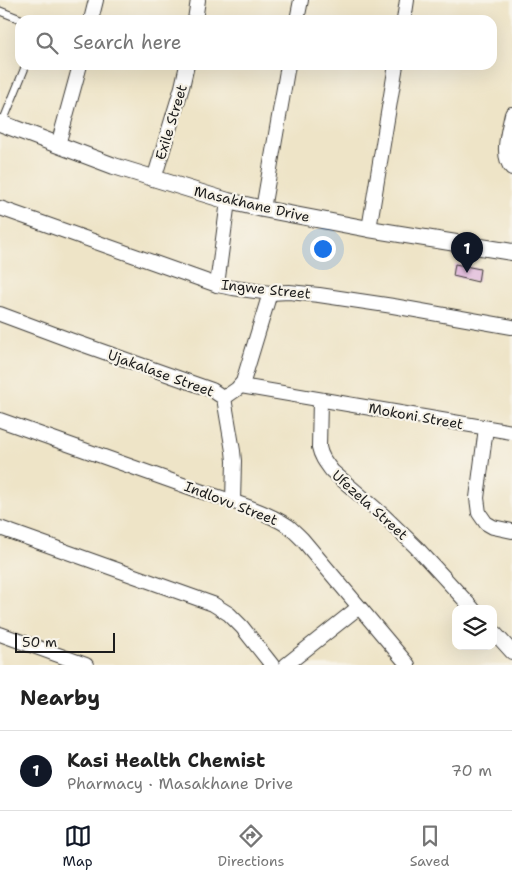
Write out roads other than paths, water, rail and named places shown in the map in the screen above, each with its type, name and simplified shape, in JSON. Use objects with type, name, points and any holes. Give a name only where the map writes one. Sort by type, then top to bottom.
[{"type":"street","points":[[92,15],[96,0]]},
{"type":"street","points":[[196,15],[198,0]]},
{"type":"street","points":[[298,15],[301,0]]},
{"type":"street","points":[[405,15],[407,0]]},
{"type":"street","points":[[58,145],[79,70]]},
{"type":"street","name":"Exile Street","points":[[154,179],[186,70]]},
{"type":"street","points":[[263,209],[287,70]]},
{"type":"street","points":[[369,229],[395,70]]},
{"type":"street","points":[[512,114],[506,155],[508,164],[512,168]]},
{"type":"street","name":"Masakhane Drive","points":[[1,123],[154,179],[228,201],[369,229],[512,252]]},
{"type":"street","points":[[217,285],[228,201]]},
{"type":"street","name":"Ingwe Street","points":[[0,208],[217,285],[270,292],[318,295],[512,326]]},
{"type":"street","points":[[224,398],[241,386],[270,292]]},
{"type":"street","name":"Ujakalase Street","points":[[0,314],[212,390],[224,398],[234,461],[233,502]]},
{"type":"street","points":[[241,386],[320,400]]},
{"type":"street","name":"Mokoni Street","points":[[320,400],[512,432]]},
{"type":"street","name":"Ufezela Street","points":[[320,400],[318,447],[325,463],[411,542],[469,605]]},
{"type":"street","name":"Indlovu Street","points":[[0,420],[276,519],[289,527],[302,539],[408,665]]},
{"type":"street","points":[[486,428],[477,498],[479,513],[486,523],[493,527],[512,531]]},
{"type":"street","points":[[0,528],[213,604],[230,614],[272,665]]},
{"type":"street","points":[[286,665],[359,607]]},
{"type":"street","points":[[0,634],[86,665]]},
{"type":"street","points":[[497,635],[512,652]]},
{"type":"lane","points":[[0,11],[15,17]]},
{"type":"lane","points":[[1,123],[24,70]]},
{"type":"place","name":"Kasi Health Chemist","points":[[467,273]]}]
